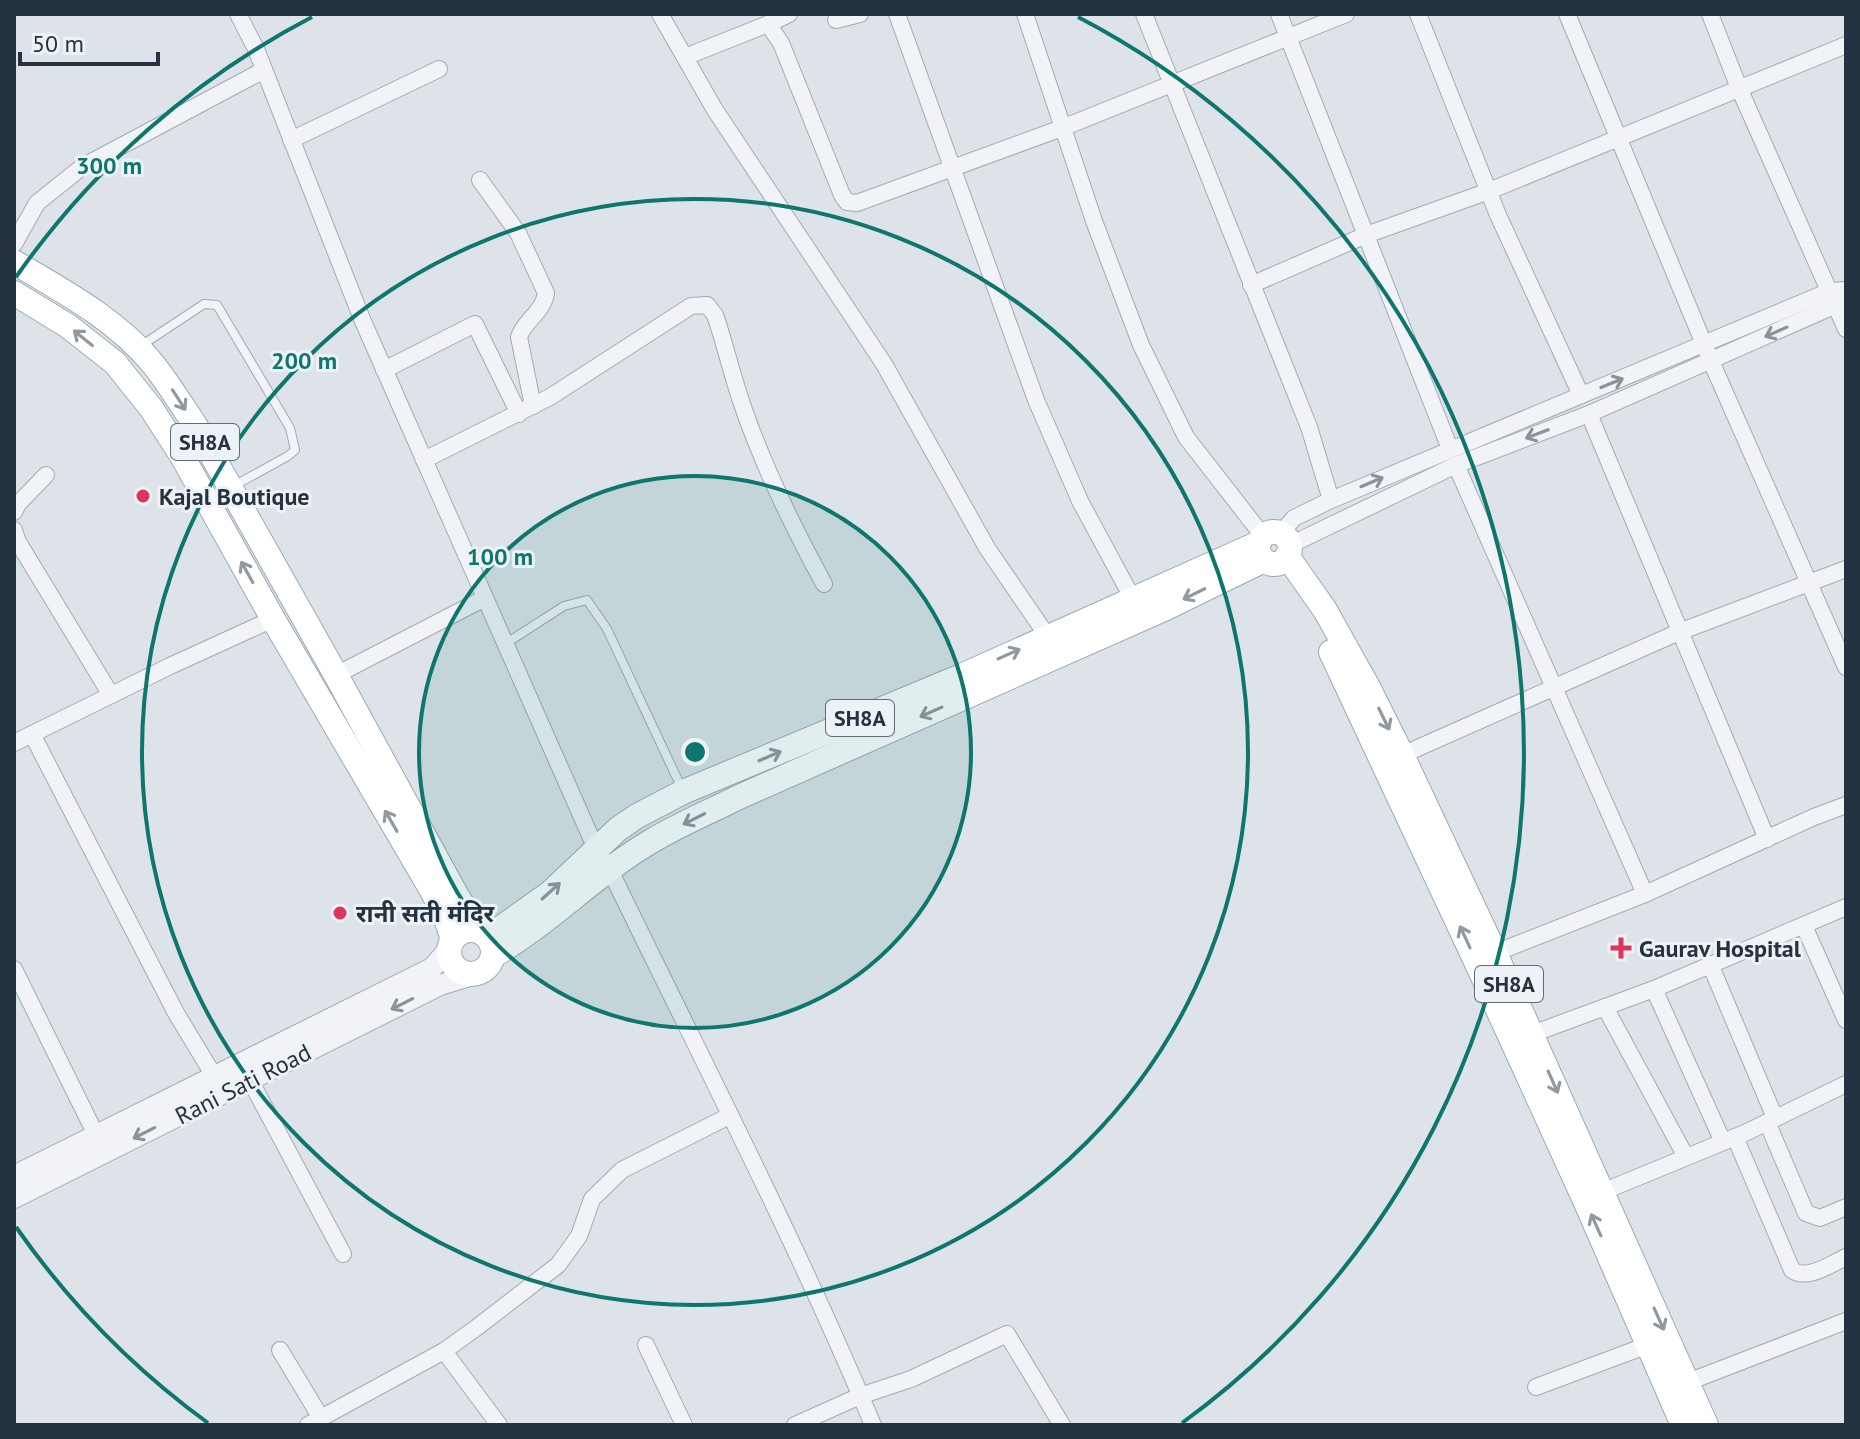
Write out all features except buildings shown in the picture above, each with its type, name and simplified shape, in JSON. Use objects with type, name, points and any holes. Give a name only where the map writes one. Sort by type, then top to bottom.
[{"type":"main road","name":"SH8A","points":[[14,293],[68,326],[115,363],[151,408],[182,456],[431,889],[444,913],[451,944],[450,959],[463,973],[473,975],[490,965],[487,941],[458,898],[336,675],[172,390],[138,348],[87,306],[15,260]]},
{"type":"main road","name":"SH8A","points":[[487,941],[550,893],[596,849],[637,816],[683,792],[1134,601],[1274,548]]},
{"type":"main road","name":"SH8A","points":[[1274,548],[1325,610],[1402,755],[1532,1034],[1706,1425]]},
{"type":"main road","name":"SH8A","points":[[451,944],[460,932],[470,930],[487,941],[539,928],[649,842],[739,797],[1166,608],[1274,548]]},
{"type":"main road","name":"SH8A","points":[[1274,548],[1353,696],[1581,1191],[1683,1425]]},
{"type":"street","points":[[238,14],[264,70],[384,370],[596,849],[610,870],[729,1116],[873,1425]]},
{"type":"street","points":[[660,14],[715,110],[884,364],[987,548],[1048,637]]},
{"type":"street","points":[[685,57],[789,14]]},
{"type":"street","points":[[836,20],[860,14]]},
{"type":"street","points":[[897,14],[1036,400],[1080,501],[1134,601]]},
{"type":"street","points":[[1025,14],[1104,248],[1141,345],[1186,437],[1274,548]]},
{"type":"street","points":[[1144,14],[1309,427],[1331,500]]},
{"type":"street","points":[[1279,14],[1453,457],[1645,894]]},
{"type":"street","points":[[768,24],[781,43],[847,202],[857,203],[1062,128],[1346,14]]},
{"type":"street","points":[[1418,14],[1489,191],[1581,395]]},
{"type":"street","points":[[1567,14],[1704,345],[1846,667]]},
{"type":"street","points":[[1710,14],[1739,88],[1840,296],[1846,329]]},
{"type":"street","points":[[1251,285],[1366,235],[1489,191],[1846,45]]},
{"type":"street","points":[[291,140],[439,69]]},
{"type":"street","points":[[15,260],[37,203],[82,167],[264,70]]},
{"type":"street","points":[[480,180],[518,233],[546,293],[542,308],[522,328],[519,337],[526,410]]},
{"type":"street","points":[[1274,548],[1581,395],[1704,345],[1840,296]]},
{"type":"street","points":[[1274,548],[1294,518],[1331,500],[1589,414],[1711,361],[1840,296]]},
{"type":"street","points":[[424,460],[526,410],[691,306],[707,305],[715,315],[759,448],[824,584]]},
{"type":"street","points":[[384,370],[475,324],[526,410]]},
{"type":"street","points":[[1589,414],[1767,839]]},
{"type":"street","points":[[14,512],[46,475]]},
{"type":"street","points":[[14,530],[18,542],[111,695]]},
{"type":"street","points":[[1402,755],[1679,632],[1846,569]]},
{"type":"street","points":[[336,675],[485,598]]},
{"type":"street","points":[[14,743],[273,619]]},
{"type":"street","points":[[32,734],[176,1013],[214,1076]]},
{"type":"street","points":[[1495,953],[1645,894],[1846,805]]},
{"type":"street","points":[[1532,1034],[1654,989],[1846,907]]},
{"type":"street","points":[[1804,926],[1846,1020]]},
{"type":"street","points":[[14,1176],[432,968],[451,944]]},
{"type":"street","points":[[1710,964],[1806,1213],[1820,1218],[1846,1207]]},
{"type":"street","points":[[14,969],[96,1135]]},
{"type":"street","name":"Rani Sati Road","points":[[14,1198],[440,985],[473,975]]},
{"type":"street","points":[[1654,989],[1792,1270],[1806,1274],[1846,1257]]},
{"type":"street","points":[[1605,1007],[1686,1157]]},
{"type":"street","points":[[250,1080],[343,1254]]},
{"type":"street","points":[[1602,1192],[1729,1139],[1846,1084]]},
{"type":"street","points":[[280,1350],[315,1421],[444,1351],[558,1265],[579,1236],[592,1199],[622,1170],[729,1116]]},
{"type":"street","points":[[1688,1382],[1846,1321]]},
{"type":"street","points":[[795,1425],[860,1396],[911,1379],[1007,1334],[1062,1425]]},
{"type":"street","points":[[646,1345],[684,1425]]},
{"type":"street","points":[[1536,1387],[1648,1345]]},
{"type":"street","points":[[444,1351],[499,1425]]},
{"type":"lane","points":[[115,363],[204,304],[217,305],[222,311],[290,428],[295,450],[207,501]]},
{"type":"lane","points":[[505,644],[564,606],[587,600],[607,629],[683,792]]},
{"type":"place","name":"Kajal Boutique","points":[[143,496]]},
{"type":"place","name":"रानी सती मंदिर","points":[[340,913]]},
{"type":"place","name":"Gaurav Hospital","points":[[1621,948]]}]
